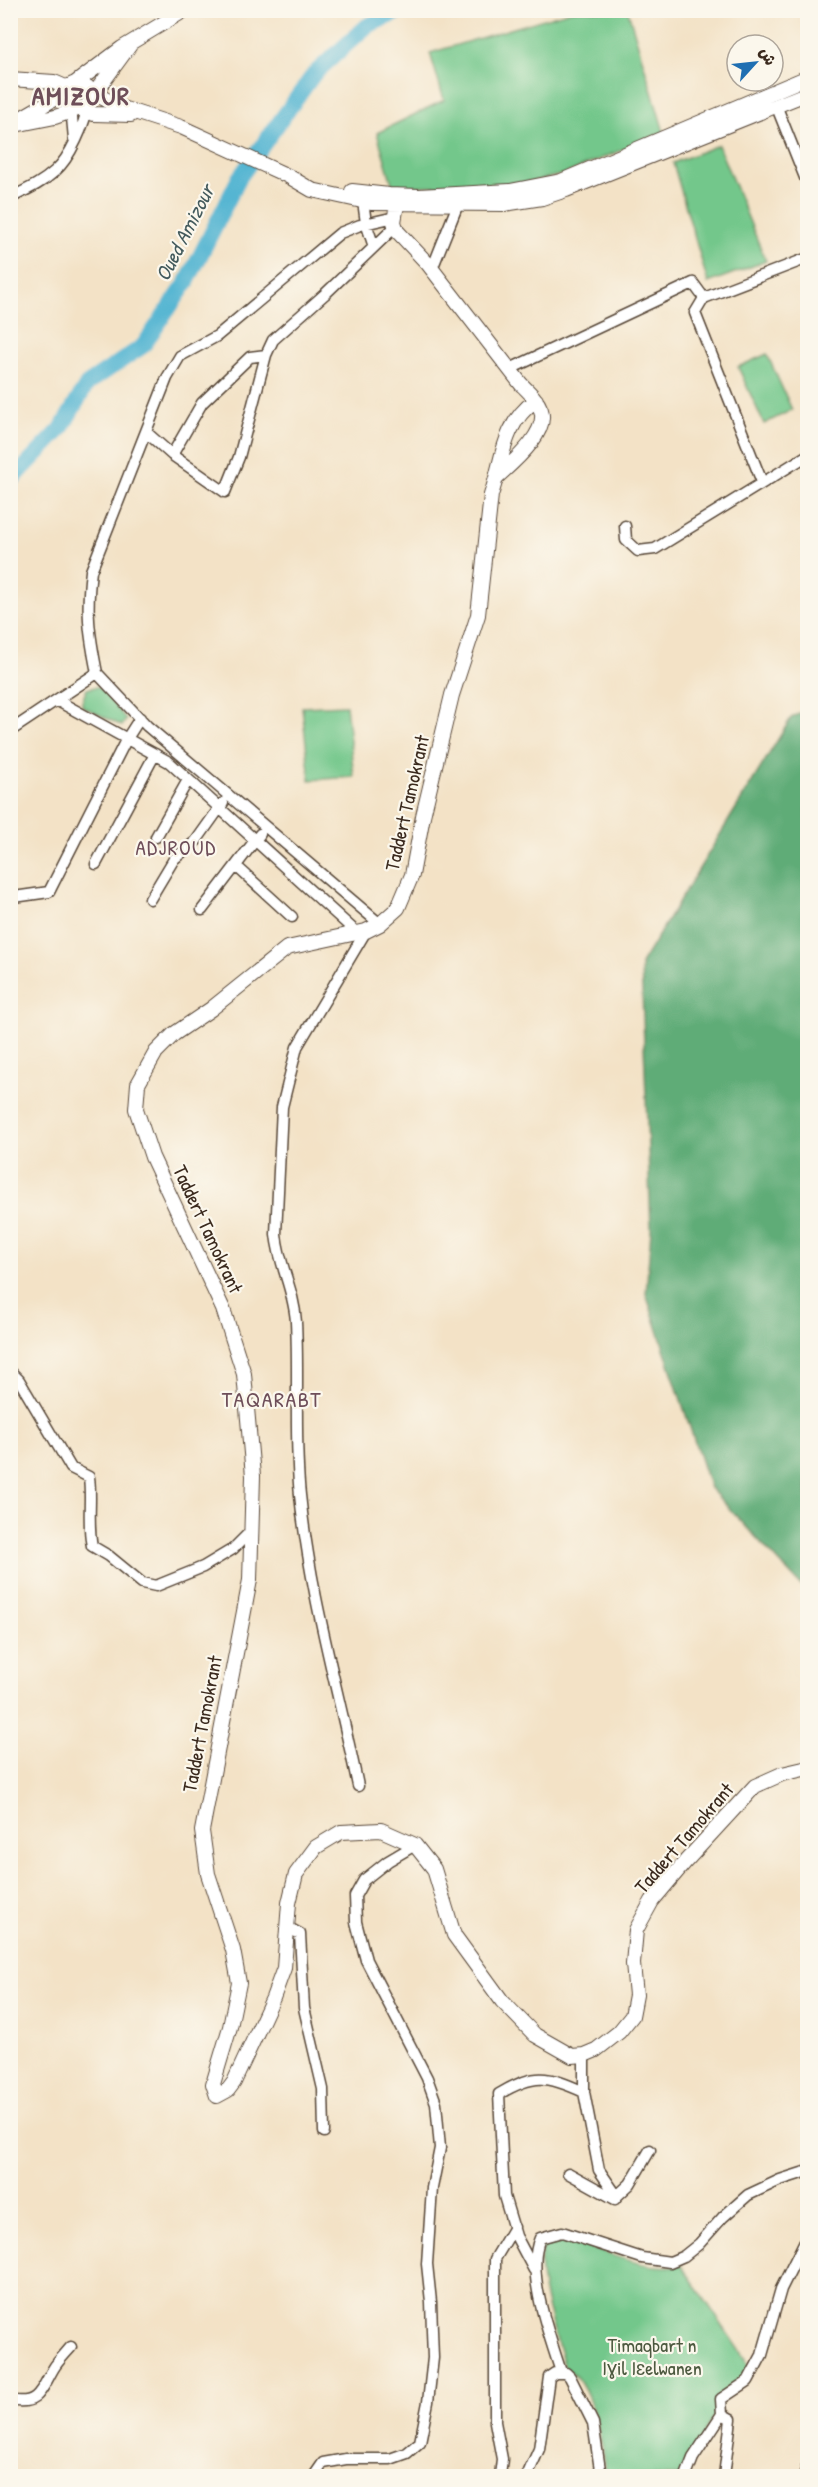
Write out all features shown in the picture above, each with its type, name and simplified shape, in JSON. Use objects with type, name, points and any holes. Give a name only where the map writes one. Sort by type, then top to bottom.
[{"type":"main road","points":[[10,124],[69,88],[115,52],[185,10]]},
{"type":"main road","points":[[10,124],[84,104],[111,72],[131,43]]},
{"type":"main road","points":[[111,72],[111,91],[122,108]]},
{"type":"main road","points":[[69,88],[66,100],[122,108],[181,127],[288,176],[312,190],[396,211],[458,204],[504,204],[542,198],[664,146],[807,77]]},
{"type":"main road","points":[[10,79],[54,82],[69,88],[83,84],[84,104]]},
{"type":"main road","points":[[288,176],[339,189],[396,211],[542,186],[664,146],[807,93]]},
{"type":"main road","points":[[84,104],[100,115],[141,115]]},
{"type":"main road","points":[[396,211],[432,269],[536,400],[542,412],[542,426],[525,451],[497,477]]},
{"type":"main road","name":"Taddert Tamokrant","points":[[536,400],[525,408],[508,435],[500,455],[497,477],[491,495],[478,615],[452,695],[423,816],[412,875],[398,908],[380,924],[361,932],[287,948],[211,1009],[174,1034],[156,1052],[138,1084],[136,1109],[152,1157],[223,1309],[244,1374],[253,1476],[250,1580],[202,1831],[208,1874],[233,1950],[239,1983],[230,2028],[213,2084],[217,2096],[228,2090],[234,2082],[273,1998],[284,1968],[289,1903],[296,1874],[316,1847],[341,1832],[381,1830],[415,1845],[434,1869],[454,1935],[502,2001],[535,2035],[572,2056],[584,2055],[596,2050],[619,2032],[632,2016],[636,1995],[633,1964],[636,1930],[652,1901],[755,1786],[782,1774],[807,1768]]},
{"type":"street","points":[[10,198],[34,187],[56,171],[74,141],[84,104]]},
{"type":"street","points":[[776,105],[807,185]]},
{"type":"street","points":[[363,201],[366,223],[374,247]]},
{"type":"street","points":[[432,269],[458,204]]},
{"type":"street","points":[[380,924],[140,718],[97,673],[88,630],[87,599],[91,571],[167,378],[180,356],[217,336],[340,233],[396,211]]},
{"type":"street","points":[[146,432],[225,492],[239,458],[266,355],[273,340],[374,247],[396,211]]},
{"type":"street","points":[[762,482],[695,313],[704,298],[807,258]]},
{"type":"street","points":[[510,369],[693,283],[704,298]]},
{"type":"street","points":[[172,454],[202,404],[250,357],[266,355]]},
{"type":"street","points":[[625,526],[626,540],[638,551],[655,549],[807,455]]},
{"type":"street","points":[[10,731],[97,673]]},
{"type":"street","points":[[58,700],[169,762],[361,932],[297,1047],[282,1107],[276,1234],[278,1255],[291,1285],[296,1321],[296,1434],[300,1496],[322,1633],[339,1695],[358,1786]]},
{"type":"street","points":[[14,897],[49,892],[126,740],[140,718]]},
{"type":"street","points":[[96,864],[155,754]]},
{"type":"street","points":[[156,837],[188,780]]},
{"type":"street","points":[[150,899],[174,859],[196,841],[229,795]]},
{"type":"street","points":[[202,910],[265,826]]},
{"type":"street","points":[[236,866],[292,917]]},
{"type":"street","points":[[10,1371],[19,1380],[71,1468],[89,1477],[91,1492],[88,1531],[92,1546],[142,1583],[156,1586],[203,1567],[233,1549],[251,1531]]},
{"type":"street","points":[[315,2476],[323,2463],[333,2460],[390,2459],[407,2453],[420,2442],[428,2402],[433,2358],[427,2264],[432,2188],[440,2148],[436,2103],[427,2078],[366,1960],[356,1922],[355,1896],[364,1880],[388,1861],[415,1845]]},
{"type":"street","points":[[287,1927],[300,1934],[304,2008],[323,2089],[324,2132]]},
{"type":"street","points":[[584,2055],[584,2092],[599,2170],[617,2196]]},
{"type":"street","points":[[561,2372],[534,2270],[514,2228],[504,2196],[499,2094],[521,2080],[556,2079],[584,2092]]},
{"type":"street","points":[[568,2173],[615,2199],[630,2184],[650,2150]]},
{"type":"street","points":[[534,2270],[535,2250],[540,2238],[562,2232],[642,2258],[670,2262],[684,2256],[699,2244],[723,2217],[748,2195],[780,2180],[807,2171]]},
{"type":"street","points":[[500,2476],[502,2459],[495,2422],[495,2259],[514,2228]]},
{"type":"street","points":[[686,2476],[693,2458],[722,2415],[721,2399],[748,2381],[762,2355],[781,2289],[807,2235]]},
{"type":"street","points":[[10,2400],[20,2402],[31,2400],[41,2392],[55,2366],[71,2347]]},
{"type":"street","points":[[526,2476],[539,2449],[549,2377],[561,2372],[570,2377],[593,2423],[601,2476]]},
{"type":"street","points":[[722,2415],[731,2419],[730,2443],[724,2476]]},
{"type":"street","points":[[804,2476],[807,2464]]},
{"type":"green space","points":[[574,10],[628,11],[664,132],[565,174],[526,183],[393,187],[377,133],[444,100],[430,53]]},
{"type":"green space","points":[[718,145],[766,261],[708,283],[673,163]]},
{"type":"green space","points":[[767,354],[792,410],[764,424],[738,367]]},
{"type":"green space","points":[[99,687],[126,719],[122,726],[82,706],[87,689]]},
{"type":"green space","points":[[346,705],[354,777],[310,780],[302,707]]},
{"type":"green space","points":[[807,709],[807,1592],[710,1488],[646,1294],[651,1230],[641,964],[791,718]]},
{"type":"green space","name":"Timaqbart n Iɣil Iɛelwanen","points":[[562,2238],[639,2263],[654,2266],[681,2264],[751,2368],[745,2378],[729,2388],[682,2476],[606,2476],[603,2450],[595,2417],[582,2386],[565,2368],[543,2287],[541,2255],[544,2243]]},
{"type":"waterway","name":"Oued Amizour","points":[[10,482],[61,429],[87,384],[143,346],[187,282],[239,178],[314,74],[367,26],[403,10]]},
{"type":"district","name":"AMIZOUR","points":[[81,96]]},
{"type":"district","name":"ADJROUD","points":[[176,848]]},
{"type":"district","name":"TAQARABT","points":[[272,1399]]}]
